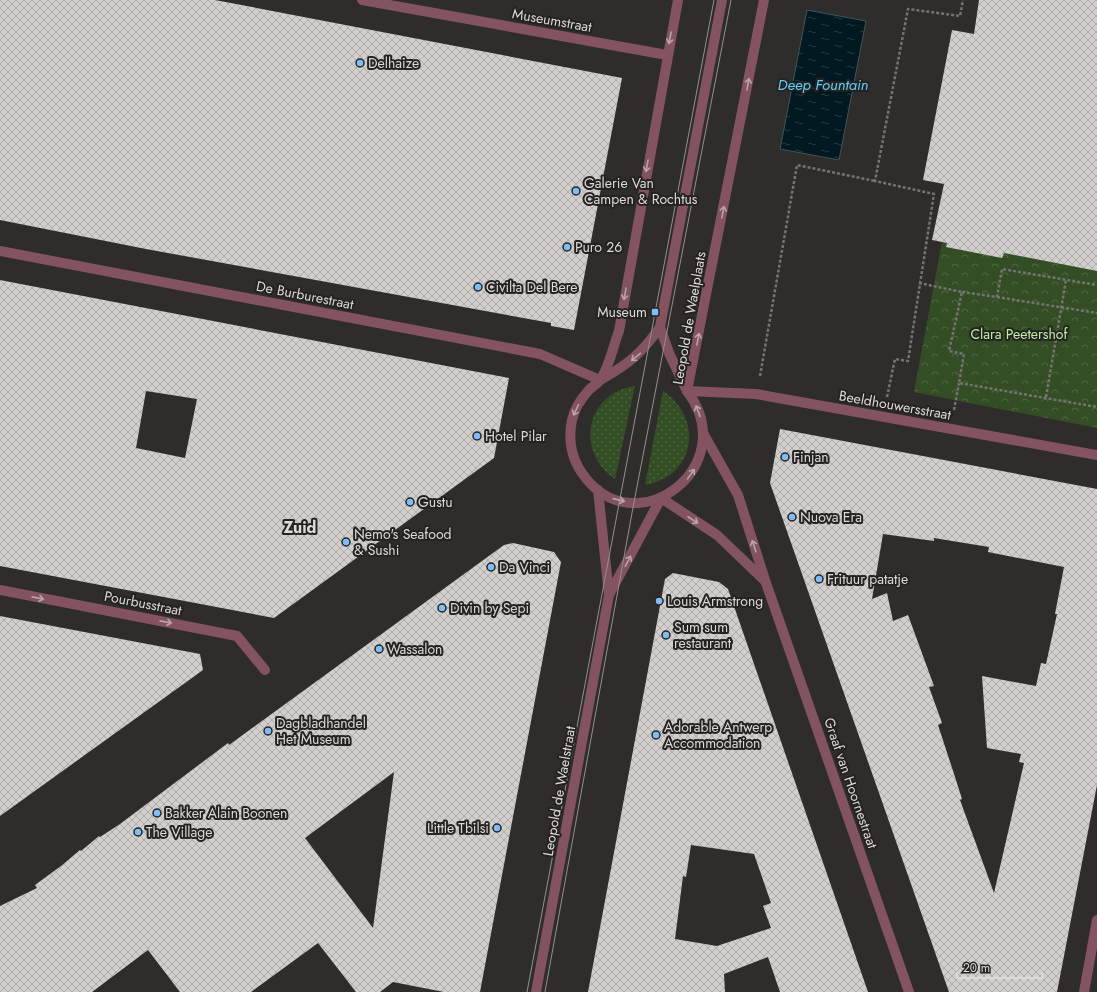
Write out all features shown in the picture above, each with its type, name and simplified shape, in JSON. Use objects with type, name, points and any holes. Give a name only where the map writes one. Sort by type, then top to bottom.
[{"type":"street","name":"Museumstraat","points":[[362,0],[667,55]]},
{"type":"street","name":"Leopold de Waelplaats","points":[[678,0],[619,331],[600,380],[587,392],[577,407],[572,420],[570,436],[572,452],[578,467],[587,480],[609,497],[634,502],[647,502],[674,492],[695,468],[701,454],[703,433],[699,413],[693,399],[687,391],[764,0]]},
{"type":"street","points":[[600,380],[616,371],[642,352],[660,327],[722,0]]},
{"type":"street","name":"De Burburestraat","points":[[0,251],[540,354],[600,380]]},
{"type":"street","points":[[660,327],[669,353],[687,391]]},
{"type":"street","name":"Beeldhouwersstraat","points":[[687,391],[756,394],[1097,455]]},
{"type":"street","name":"Graaf van Hoornestraat","points":[[703,433],[738,495],[766,583],[909,992]]},
{"type":"street","name":"Leopold de Waelstraat","points":[[536,992],[609,595],[598,490]]},
{"type":"street","name":"Leopold de Waelstraat","points":[[609,595],[661,498]]},
{"type":"street","name":"Graaf van Hoornestraat","points":[[661,498],[717,535],[766,583]]},
{"type":"street","name":"Pourbusstraat","points":[[0,590],[237,636],[265,670]]},
{"type":"street","points":[[1084,992],[1097,920]]},
{"type":"path","points":[[875,181],[908,9],[960,16],[963,0]]},
{"type":"path","points":[[756,394],[797,165],[934,194],[908,361],[895,359],[883,417]]},
{"type":"path","points":[[996,297],[1002,269],[1097,285]]},
{"type":"path","points":[[1046,398],[1066,280]]},
{"type":"path","points":[[919,283],[962,292],[1097,313]]},
{"type":"path","points":[[955,401],[964,354],[949,352],[962,292]]},
{"type":"path","points":[[959,384],[1097,407]]},
{"type":"green space","name":"Clara Peetershof","points":[[942,242],[947,243],[946,247],[1004,253],[1097,271],[1097,428],[914,392]]},
{"type":"green space","points":[[635,386],[615,479],[602,468],[594,454],[591,440],[591,425],[596,411],[605,400],[618,391]]},
{"type":"green space","points":[[663,391],[676,403],[685,416],[689,431],[688,445],[684,459],[675,470],[662,480],[645,485]]},
{"type":"water","name":"Deep Fountain","points":[[807,10],[866,21],[839,160],[780,149]]},
{"type":"building","points":[[0,0],[215,0],[622,78],[574,330],[551,326],[551,323],[146,249],[0,220]]},
{"type":"building","points":[[979,0],[1097,0],[1097,271],[1004,253],[1002,258],[946,247],[947,243],[932,240],[944,184],[923,180],[952,30],[974,34]]},
{"type":"building","points":[[0,280],[509,378],[494,458],[274,618],[0,566]],"holes":[[[146,391],[197,399],[185,458],[136,448]]]},
{"type":"building","points":[[780,429],[1097,489],[1097,785],[1057,992],[949,992],[770,483]],"holes":[[[883,534],[934,541],[934,538],[989,547],[988,552],[1064,567],[1055,614],[1057,614],[1046,664],[1041,663],[1036,686],[982,676],[987,748],[1021,754],[1019,762],[1024,763],[994,893],[960,800],[962,799],[938,725],[942,723],[929,687],[934,686],[908,615],[893,621],[887,593],[872,599]]]},
{"type":"building","points":[[513,543],[554,552],[561,562],[480,992],[444,992],[393,982],[380,992],[356,992],[318,943],[251,992],[180,992],[148,950],[92,992],[0,992],[0,906],[37,888],[35,885],[99,836],[100,837],[120,824],[228,743],[229,745],[504,545]],"holes":[[[394,772],[373,928],[305,838]]]},
{"type":"building","points":[[673,573],[719,582],[728,589],[868,992],[780,992],[768,957],[724,974],[725,992],[588,992],[665,579]],"holes":[[[691,845],[754,854],[771,903],[763,906],[771,928],[717,946],[675,939],[683,876],[686,877]]]},
{"type":"building","points":[[0,616],[200,654],[203,670],[0,816]]},
{"type":"tram line","points":[[527,992],[714,0]]},
{"type":"tram line","points":[[545,992],[634,502],[731,0]]},
{"type":"place","name":"Delhaize","points":[[360,63]]},
{"type":"place","name":"Galerie Van Campen & Rochtus","points":[[576,191]]},
{"type":"place","name":"Puro 26","points":[[567,247]]},
{"type":"place","name":"Civilta Del Bere","points":[[478,287]]},
{"type":"place","name":"Museum","points":[[655,312]]},
{"type":"place","name":"Hotel Pilar","points":[[477,436]]},
{"type":"place","name":"Finjan","points":[[785,457]]},
{"type":"place","name":"Gustu","points":[[410,502]]},
{"type":"place","name":"Nuova Era","points":[[792,517]]},
{"type":"place","name":"Nemo's Seafood & Sushi","points":[[346,542]]},
{"type":"place","name":"Da Vinci","points":[[491,567]]},
{"type":"place","name":"Frituur patatje","points":[[819,579]]},
{"type":"place","name":"Louis Armstrong","points":[[659,601]]},
{"type":"place","name":"Divin by Sepi","points":[[442,608]]},
{"type":"place","name":"Sum sum restaurant","points":[[666,635]]},
{"type":"place","name":"Wassalon","points":[[379,649]]},
{"type":"place","name":"Dagbladhandel Het Museum","points":[[268,731]]},
{"type":"place","name":"Adorable Antwerp Accommodation","points":[[656,735]]},
{"type":"place","name":"Bakker Alain Boonen","points":[[157,813]]},
{"type":"place","name":"Little Tbilsi","points":[[497,828]]},
{"type":"place","name":"The Village","points":[[138,832]]},
{"type":"district","name":"Zuid","points":[[300,527]]}]
